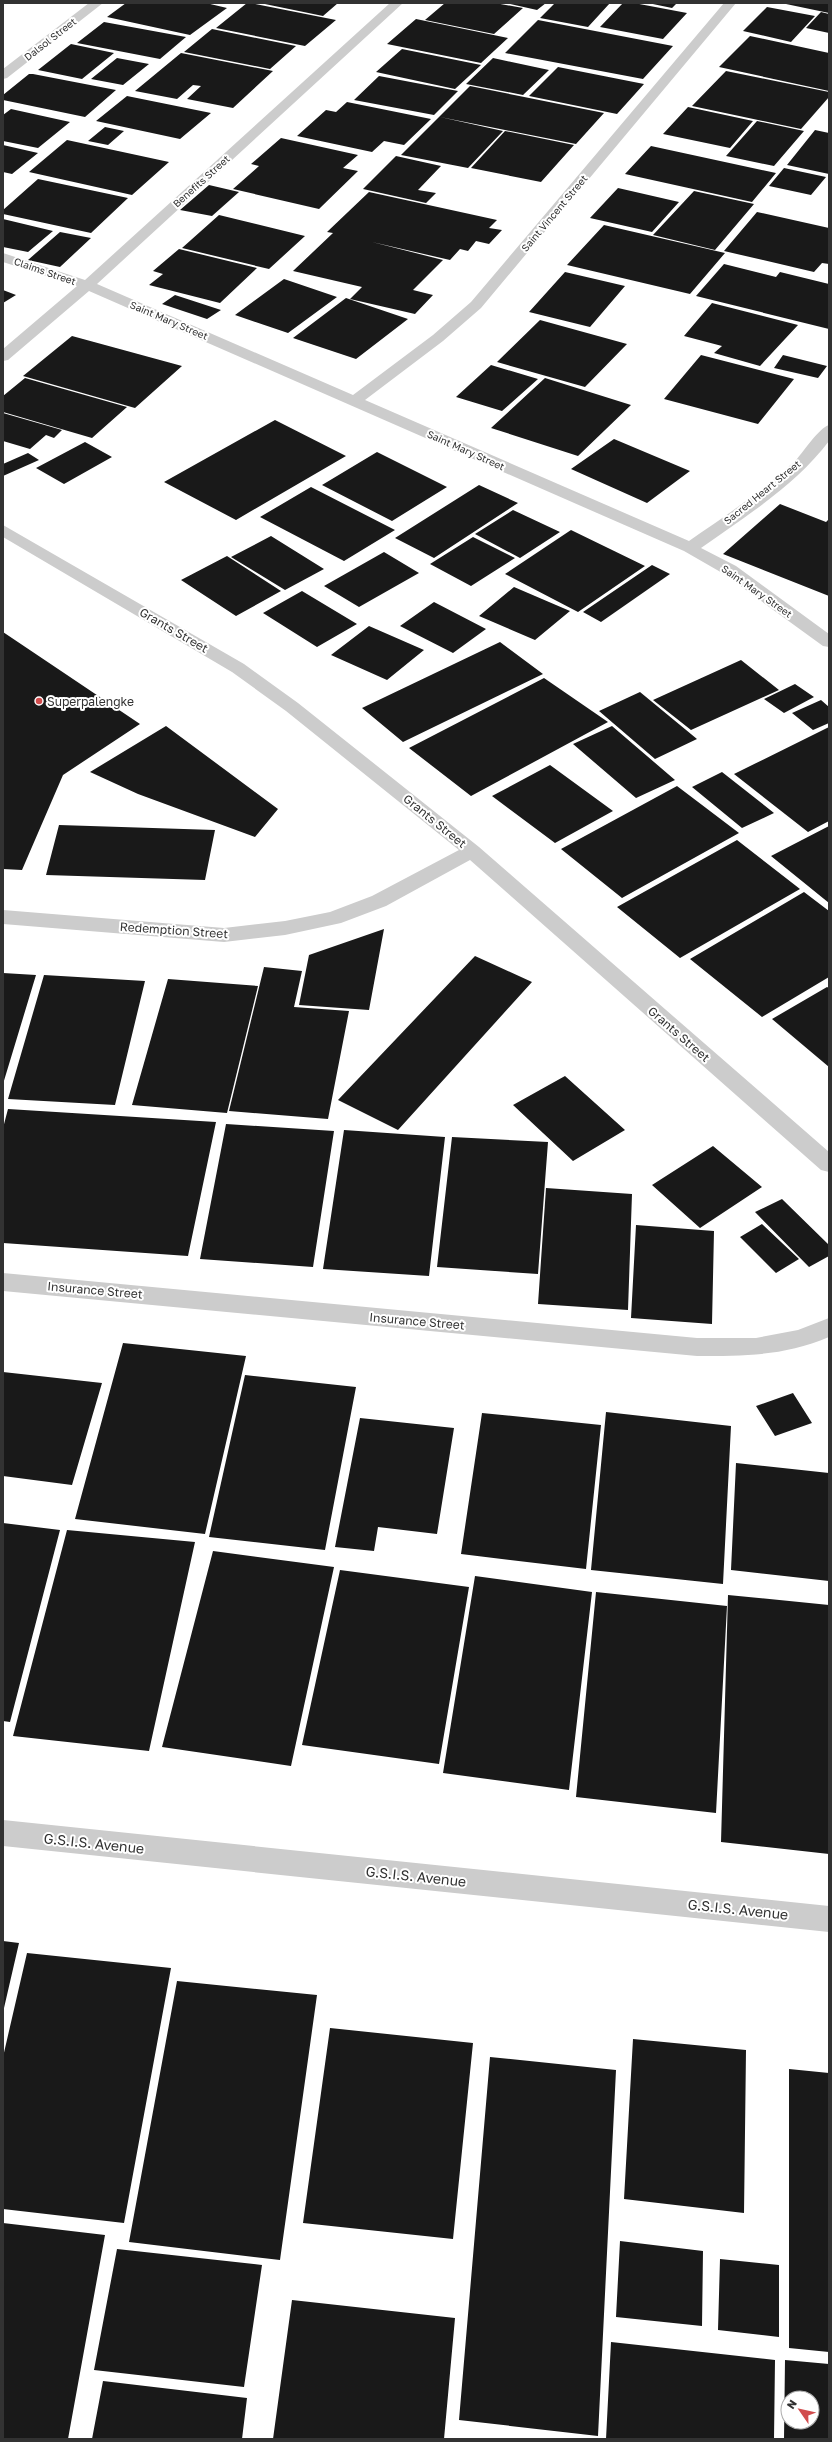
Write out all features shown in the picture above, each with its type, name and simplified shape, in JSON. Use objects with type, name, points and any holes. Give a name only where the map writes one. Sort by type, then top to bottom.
[{"type":"street","name":"Dalsol Street","points":[[3,75],[97,3]]},
{"type":"street","name":"Benefits Street","points":[[3,357],[87,285],[396,3]]},
{"type":"street","name":"Saint Vincent Street","points":[[355,400],[438,338],[476,305],[730,3]]},
{"type":"street","name":"Claims Street","points":[[3,257],[87,285]]},
{"type":"street","name":"Saint Mary Street","points":[[87,285],[355,400],[690,548],[730,570],[829,642]]},
{"type":"street","name":"Sacred Heart Street","points":[[690,548],[789,473],[821,443],[829,430]]},
{"type":"street","name":"Grants Street","points":[[3,530],[238,668],[292,707],[472,851],[829,1164]]},
{"type":"street","name":"Redemption Street","points":[[3,917],[224,935],[285,928],[334,918],[379,901],[472,851]]},
{"type":"street","name":"Insurance Street","points":[[3,1282],[697,1347],[756,1346],[801,1339],[829,1327]]},
{"type":"street","name":"G.S.I.S. Avenue","points":[[3,1833],[829,1919]]},
{"type":"building","points":[[126,3],[206,3],[227,8],[190,35],[107,17]]},
{"type":"building","points":[[247,3],[336,20],[305,46],[216,28]]},
{"type":"building","points":[[260,3],[338,3],[323,16]]},
{"type":"building","points":[[445,3],[495,3],[523,8],[494,34],[425,20]]},
{"type":"building","points":[[506,3],[546,3],[537,10]]},
{"type":"building","points":[[555,3],[610,3],[588,27],[540,18]]},
{"type":"building","points":[[623,3],[634,3],[687,13],[663,39],[600,27]]},
{"type":"building","points":[[648,3],[677,3],[672,8]]},
{"type":"building","points":[[829,3],[829,13],[786,4]]},
{"type":"building","points":[[767,7],[815,16],[791,42],[743,31]]},
{"type":"building","points":[[821,12],[829,14],[829,33],[806,28]]},
{"type":"building","points":[[416,19],[508,38],[481,63],[387,44]]},
{"type":"building","points":[[538,20],[673,46],[643,79],[505,53]]},
{"type":"building","points":[[104,22],[186,37],[160,59],[77,43]]},
{"type":"building","points":[[212,29],[296,46],[270,69],[184,52]]},
{"type":"building","points":[[750,36],[829,53],[829,91],[719,67]]},
{"type":"building","points":[[71,44],[114,53],[82,79],[38,70]]},
{"type":"building","points":[[402,49],[481,65],[455,89],[376,72]]},
{"type":"building","points":[[181,53],[273,71],[233,108],[187,99],[201,86],[193,85],[177,99],[135,91]]},
{"type":"building","points":[[117,58],[149,64],[123,85],[91,79]]},
{"type":"building","points":[[493,58],[549,70],[523,95],[466,84]]},
{"type":"building","points":[[558,67],[644,84],[617,114],[529,96]]},
{"type":"building","points":[[726,71],[829,92],[829,97],[801,129],[692,106]]},
{"type":"building","points":[[29,74],[116,90],[85,117],[3,100],[3,95]]},
{"type":"building","points":[[379,76],[458,91],[434,115],[354,100]]},
{"type":"building","points":[[470,86],[604,113],[576,144],[440,117],[503,131],[468,168],[401,155]]},
{"type":"building","points":[[127,96],[211,113],[180,139],[96,121]]},
{"type":"building","points":[[347,102],[431,119],[404,145],[384,141],[372,152],[297,136],[326,110],[336,112]]},
{"type":"building","points":[[688,107],[753,121],[730,148],[663,134]]},
{"type":"building","points":[[11,109],[70,122],[38,148],[3,141],[3,115]]},
{"type":"building","points":[[757,121],[804,131],[774,166],[726,156]]},
{"type":"building","points":[[105,127],[124,131],[108,145],[88,141]]},
{"type":"building","points":[[815,130],[829,133],[829,174],[787,165]]},
{"type":"building","points":[[505,131],[574,145],[541,182],[471,168]]},
{"type":"building","points":[[281,138],[358,155],[343,168],[358,171],[319,209],[233,189],[259,166],[251,164]]},
{"type":"building","points":[[67,140],[169,162],[132,195],[29,172]]},
{"type":"building","points":[[3,145],[38,153],[12,174],[3,172]]},
{"type":"building","points":[[651,146],[776,173],[752,202],[625,174]]},
{"type":"building","points":[[396,156],[441,166],[418,190],[436,193],[426,203],[363,189]]},
{"type":"building","points":[[784,168],[826,177],[811,195],[769,186]]},
{"type":"building","points":[[38,179],[128,198],[91,233],[3,214],[3,210]]},
{"type":"building","points":[[209,185],[239,192],[212,216],[180,210]]},
{"type":"building","points":[[618,188],[679,202],[652,232],[590,218]]},
{"type":"building","points":[[694,191],[754,204],[715,250],[653,235]]},
{"type":"building","points":[[369,192],[497,220],[489,228],[502,230],[489,244],[476,241],[468,251],[460,249],[450,260],[372,242],[443,260],[413,290],[433,295],[415,314],[350,299],[362,287],[293,271],[333,233],[327,232]]},
{"type":"building","points":[[757,212],[829,228],[829,264],[822,263],[814,272],[724,251]]},
{"type":"building","points":[[219,215],[305,236],[269,269],[182,248]]},
{"type":"building","points":[[3,219],[53,231],[28,252],[3,247]]},
{"type":"building","points":[[604,225],[725,253],[690,294],[567,265]]},
{"type":"building","points":[[60,232],[91,238],[60,267],[28,260]]},
{"type":"building","points":[[179,249],[257,268],[220,303],[149,285],[163,274],[153,271]]},
{"type":"building","points":[[724,264],[776,277],[780,272],[829,284],[829,329],[696,296]]},
{"type":"building","points":[[565,272],[625,286],[590,327],[529,312]]},
{"type":"building","points":[[284,279],[337,297],[288,333],[235,315]]},
{"type":"building","points":[[3,290],[16,295],[3,303]]},
{"type":"building","points":[[175,295],[221,310],[207,319],[162,304]]},
{"type":"building","points":[[346,298],[408,319],[356,359],[293,338]]},
{"type":"building","points":[[712,303],[798,325],[760,366],[714,353],[722,346],[684,336]]},
{"type":"building","points":[[540,320],[627,344],[585,387],[497,362]]},
{"type":"building","points":[[72,336],[182,366],[135,408],[23,376]]},
{"type":"building","points":[[701,355],[794,379],[758,424],[664,399]]},
{"type":"building","points":[[783,355],[827,366],[818,378],[774,368]]},
{"type":"building","points":[[491,365],[538,379],[502,411],[456,397]]},
{"type":"building","points":[[25,378],[127,407],[92,438],[3,412],[3,396]]},
{"type":"building","points":[[545,378],[631,405],[578,456],[491,428]]},
{"type":"building","points":[[3,413],[62,430],[54,438],[46,435],[30,449],[3,441]]},
{"type":"building","points":[[275,420],[346,456],[236,520],[164,482]]},
{"type":"building","points":[[614,439],[690,471],[647,503],[571,469]]},
{"type":"building","points":[[85,442],[112,457],[64,484],[36,468]]},
{"type":"building","points":[[377,452],[447,487],[392,521],[322,485]]},
{"type":"building","points":[[28,453],[39,460],[3,476],[3,464]]},
{"type":"building","points":[[479,485],[518,503],[434,558],[395,538]]},
{"type":"building","points":[[311,487],[395,530],[344,561],[260,517]]},
{"type":"building","points":[[780,504],[826,522],[829,519],[829,596],[723,554]]},
{"type":"building","points":[[513,510],[560,532],[520,558],[475,534]]},
{"type":"building","points":[[571,530],[645,566],[578,612],[505,574]]},
{"type":"building","points":[[271,536],[324,569],[285,590],[231,557]]},
{"type":"building","points":[[473,537],[515,558],[471,586],[430,564]]},
{"type":"building","points":[[384,552],[419,573],[359,607],[324,586]]},
{"type":"building","points":[[227,556],[281,591],[236,616],[181,580]]},
{"type":"building","points":[[652,565],[670,574],[601,622],[583,612]]},
{"type":"building","points":[[514,587],[570,611],[535,640],[479,616]]},
{"type":"building","points":[[302,591],[357,624],[317,647],[263,613]]},
{"type":"building","points":[[434,602],[486,629],[453,653],[400,626]]},
{"type":"building","points":[[369,626],[424,650],[387,680],[331,655]]},
{"type":"building","points":[[3,632],[140,724],[63,775],[22,870],[3,869]]},
{"type":"building","points":[[500,642],[543,674],[403,742],[362,708]]},
{"type":"building","points":[[741,660],[779,690],[691,730],[653,700]]},
{"type":"building","points":[[544,678],[608,722],[471,796],[409,748]]},
{"type":"building","points":[[795,684],[814,697],[784,713],[764,699]]},
{"type":"building","points":[[640,692],[697,739],[655,759],[599,711]]},
{"type":"building","points":[[821,700],[829,707],[829,723],[813,730],[792,713]]},
{"type":"building","points":[[166,726],[278,809],[255,837],[138,794],[90,772]]},
{"type":"building","points":[[612,726],[675,780],[636,798],[573,744]]},
{"type":"building","points":[[829,727],[829,821],[808,832],[734,774]]},
{"type":"building","points":[[550,765],[613,811],[555,843],[492,796]]},
{"type":"building","points":[[722,772],[774,813],[742,828],[692,787]]},
{"type":"building","points":[[677,786],[739,833],[622,898],[561,849]]},
{"type":"building","points":[[59,825],[215,830],[205,880],[46,875]]},
{"type":"building","points":[[829,826],[829,903],[771,856]]},
{"type":"building","points":[[737,840],[800,889],[680,958],[617,907]]},
{"type":"building","points":[[804,892],[829,911],[829,977],[762,1017],[690,959]]},
{"type":"building","points":[[384,929],[369,1010],[299,1005],[309,955]]},
{"type":"building","points":[[475,956],[532,982],[398,1130],[338,1100]]},
{"type":"building","points":[[264,967],[302,971],[294,1007],[349,1011],[328,1119],[229,1111]]},
{"type":"building","points":[[3,973],[36,975],[3,1084]]},
{"type":"building","points":[[44,975],[145,981],[115,1105],[8,1099]]},
{"type":"building","points":[[168,979],[258,986],[227,1113],[132,1105]]},
{"type":"building","points":[[827,987],[829,988],[829,1067],[772,1019]]},
{"type":"building","points":[[565,1076],[625,1130],[573,1161],[513,1105]]},
{"type":"building","points":[[8,1109],[216,1122],[188,1256],[3,1243],[3,1128]]},
{"type":"building","points":[[226,1124],[334,1131],[313,1267],[200,1259]]},
{"type":"building","points":[[344,1130],[445,1137],[429,1276],[323,1269]]},
{"type":"building","points":[[452,1137],[548,1142],[538,1274],[437,1267]]},
{"type":"building","points":[[713,1146],[762,1187],[700,1228],[652,1185]]},
{"type":"building","points":[[546,1188],[632,1194],[628,1310],[538,1304]]},
{"type":"building","points":[[782,1199],[829,1245],[829,1256],[809,1267],[755,1212]]},
{"type":"building","points":[[762,1224],[799,1259],[776,1273],[740,1237]]},
{"type":"building","points":[[636,1225],[714,1231],[712,1324],[631,1318]]},
{"type":"building","points":[[123,1343],[246,1356],[205,1534],[75,1519]]},
{"type":"building","points":[[3,1372],[102,1383],[72,1485],[3,1476]]},
{"type":"building","points":[[245,1375],[356,1387],[325,1550],[209,1537]]},
{"type":"building","points":[[793,1393],[812,1423],[775,1436],[756,1406]]},
{"type":"building","points":[[606,1412],[731,1426],[723,1584],[591,1570]]},
{"type":"building","points":[[482,1413],[601,1425],[586,1569],[461,1554]]},
{"type":"building","points":[[360,1418],[454,1428],[437,1534],[378,1527],[374,1551],[335,1547]]},
{"type":"building","points":[[736,1463],[829,1473],[829,1581],[731,1570]]},
{"type":"building","points":[[3,1523],[60,1530],[10,1722],[3,1721]]},
{"type":"building","points":[[67,1530],[195,1542],[149,1751],[13,1736]]},
{"type":"building","points":[[213,1551],[334,1567],[291,1766],[162,1747]]},
{"type":"building","points":[[340,1570],[469,1587],[439,1764],[302,1745]]},
{"type":"building","points":[[475,1576],[592,1592],[569,1790],[443,1773]]},
{"type":"building","points":[[596,1592],[727,1606],[716,1813],[576,1797]]},
{"type":"building","points":[[728,1595],[829,1605],[829,1854],[721,1842]]},
{"type":"building","points":[[3,1941],[19,1943],[4,2008],[3,2008]]},
{"type":"building","points":[[27,1953],[171,1968],[124,2223],[3,2209],[3,2057]]},
{"type":"building","points":[[177,1981],[317,1995],[280,2260],[129,2242]]},
{"type":"building","points":[[330,2028],[473,2043],[453,2239],[303,2223]]},
{"type":"building","points":[[633,2039],[746,2050],[744,2213],[624,2199]]},
{"type":"building","points":[[490,2057],[616,2070],[598,2436],[459,2420]]},
{"type":"building","points":[[789,2069],[829,2073],[829,2352],[789,2348]]},
{"type":"building","points":[[3,2223],[105,2235],[68,2439],[3,2439]]},
{"type":"building","points":[[620,2241],[703,2251],[702,2326],[616,2317]]},
{"type":"building","points":[[117,2249],[262,2265],[244,2387],[94,2370]]},
{"type":"building","points":[[720,2259],[779,2265],[779,2337],[718,2330]]},
{"type":"building","points":[[292,2300],[455,2318],[444,2439],[273,2439]]},
{"type":"building","points":[[611,2342],[775,2360],[774,2439],[606,2439]]},
{"type":"building","points":[[785,2360],[829,2364],[829,2439],[784,2439],[784,2430],[820,2430],[820,2390],[785,2390]]},
{"type":"building","points":[[103,2381],[247,2398],[242,2439],[92,2439]]},
{"type":"place","name":"Superpalengke","points":[[39,701]]}]
